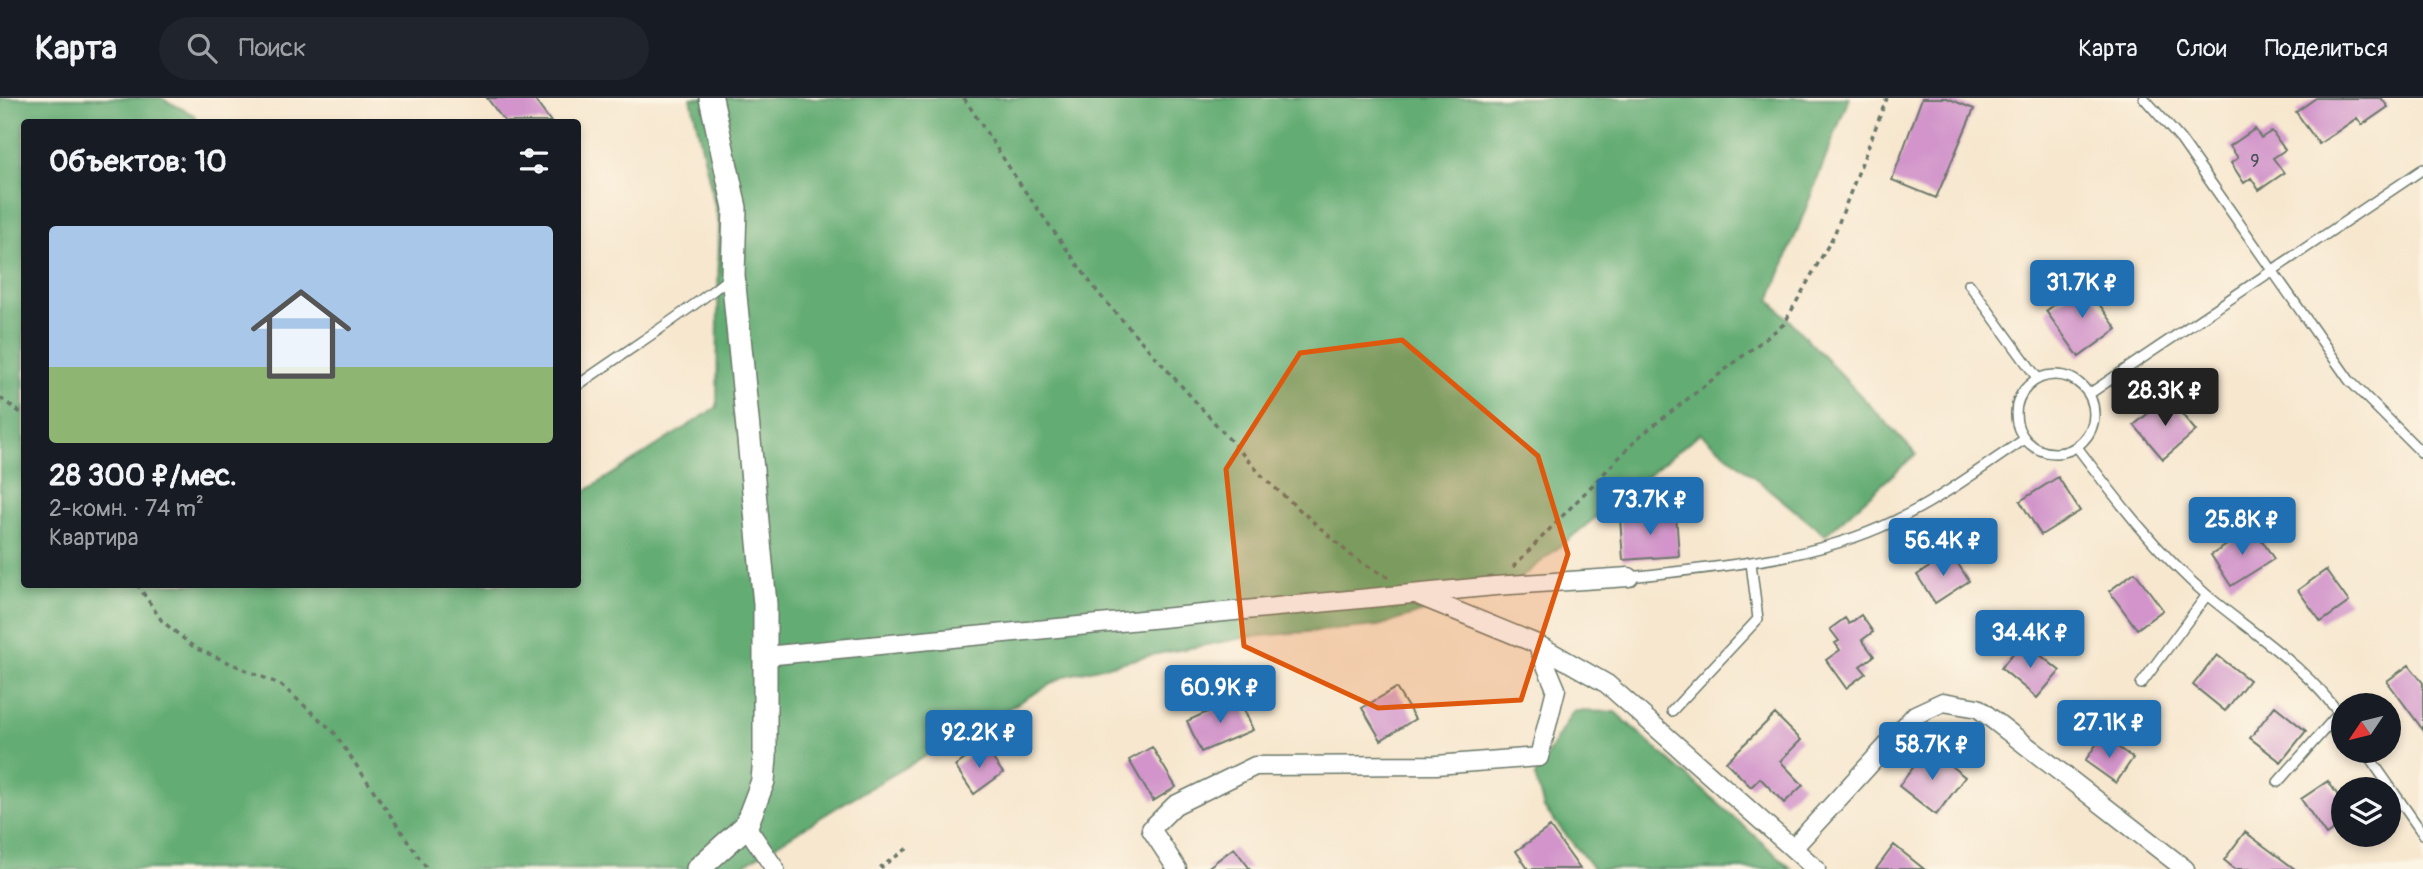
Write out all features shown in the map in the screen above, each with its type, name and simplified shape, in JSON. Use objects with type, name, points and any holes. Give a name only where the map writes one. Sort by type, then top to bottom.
[{"type":"street","points":[[698,869],[747,826],[763,782],[765,604],[733,275],[735,208],[711,98]]},
{"type":"street","points":[[765,656],[1495,586],[1629,577]]},
{"type":"street","points":[[1418,595],[1537,644],[1607,684],[1816,869]]},
{"type":"street","points":[[1177,869],[1151,829],[1175,805],[1255,766],[1436,765],[1539,757],[1556,689],[1537,644]]},
{"type":"street","points":[[1793,848],[1914,715],[1943,702],[1978,708],[2185,869]]},
{"type":"street","points":[[747,826],[775,869]]},
{"type":"lane","points":[[2144,98],[2181,140],[2349,380],[2423,454]]},
{"type":"lane","points":[[2089,394],[2423,169]]},
{"type":"lane","points":[[581,383],[700,302],[733,275]]},
{"type":"lane","points":[[1969,284],[2038,379]]},
{"type":"lane","points":[[2049,376],[2072,379],[2089,394],[2094,417],[2086,439],[2077,447],[2066,452],[2044,452],[2025,439],[2016,418],[2017,406],[2028,386],[2038,379],[2049,376]]},
{"type":"lane","points":[[1629,577],[1751,563],[1846,541],[1909,514],[2025,439]]},
{"type":"lane","points":[[2077,447],[2133,521],[2207,595],[2291,660],[2331,705]]},
{"type":"lane","points":[[1672,711],[1758,619],[1751,563]]},
{"type":"lane","points":[[2141,684],[2207,595]]},
{"type":"lane","points":[[2278,782],[2331,726]]},
{"type":"lane","points":[[2373,763],[2423,834]]},
{"type":"path","points":[[964,98],[1022,187],[1098,293],[1265,479],[1354,558],[1418,595]]},
{"type":"path","points":[[1495,586],[1640,436],[1784,324],[1834,235],[1887,98]]},
{"type":"path","points":[[0,398],[21,413]]},
{"type":"path","points":[[140,588],[162,621],[195,648],[281,685],[333,731],[428,869]]},
{"type":"path","points":[[883,869],[881,867],[908,848]]},
{"type":"highlighted area","points":[[1402,340],[1538,456],[1568,554],[1521,700],[1378,708],[1244,646],[1226,469],[1300,353]]},
{"type":"green space","points":[[0,98],[161,98],[194,115],[196,119],[21,119],[21,588],[581,588],[581,494],[717,407],[719,224],[691,98],[1849,98],[1770,300],[1916,454],[1825,535],[1700,433],[1512,585],[1378,626],[1249,637],[1157,654],[1065,676],[849,800],[737,869],[0,869]]},
{"type":"green space","points":[[1573,711],[1615,712],[1792,869],[1592,867],[1544,808],[1535,776]]},
{"type":"building","points":[[487,98],[533,98],[549,119],[503,119]]},
{"type":"building","points":[[1922,98],[1947,98],[1974,109],[1936,198],[1892,180]]},
{"type":"building","points":[[2316,98],[2381,98],[2388,107],[2362,125],[2357,118],[2319,144],[2296,112]]},
{"type":"building","points":[[2255,129],[2261,138],[2272,131],[2285,150],[2273,158],[2284,173],[2259,190],[2251,178],[2244,183],[2231,163],[2238,158],[2230,146]]},
{"type":"building","points":[[2084,283],[2117,329],[2079,357],[2046,311]]},
{"type":"building","points":[[2168,397],[2196,431],[2163,459],[2134,425]]},
{"type":"building","points":[[2058,477],[2080,511],[2041,535],[2020,501]]},
{"type":"building","points":[[1676,514],[1679,556],[1623,560],[1620,518]]},
{"type":"building","points":[[2254,528],[2274,559],[2231,586],[2211,555]]},
{"type":"building","points":[[1951,553],[1969,581],[1935,603],[1917,575]]},
{"type":"building","points":[[2326,570],[2349,602],[2321,622],[2298,590]]},
{"type":"building","points":[[2135,572],[2163,610],[2137,629],[2109,591]]},
{"type":"building","points":[[1861,615],[1873,632],[1862,640],[1874,656],[1860,666],[1866,673],[1846,688],[1826,660],[1840,650],[1835,643],[1839,641],[1830,629],[1845,618],[1849,624]]},
{"type":"building","points":[[2023,641],[2060,671],[2037,698],[2001,668]]},
{"type":"building","points":[[2217,655],[2249,680],[2225,711],[2193,685]]},
{"type":"building","points":[[2409,665],[2423,683],[2423,730],[2401,700],[2401,693],[2396,693],[2387,681]]},
{"type":"building","points":[[1396,688],[1415,719],[1381,740],[1362,708]]},
{"type":"building","points":[[1239,698],[1253,730],[1201,752],[1187,721]]},
{"type":"building","points":[[2275,706],[2306,731],[2281,762],[2250,738]]},
{"type":"building","points":[[1775,714],[1801,740],[1780,761],[1803,785],[1784,803],[1760,778],[1751,787],[1726,762]]},
{"type":"building","points":[[2102,736],[2133,758],[2116,783],[2085,761]]},
{"type":"building","points":[[984,746],[1003,773],[974,794],[955,766]]},
{"type":"building","points":[[1152,747],[1176,787],[1153,801],[1129,760]]},
{"type":"building","points":[[1928,748],[1965,777],[1936,815],[1899,786]]},
{"type":"building","points":[[2328,781],[2331,785],[2331,831],[2326,835],[2301,799]]},
{"type":"building","points":[[1550,827],[1580,869],[1528,869],[1516,851]]},
{"type":"building","points":[[2245,832],[2295,869],[2235,869],[2224,860]]},
{"type":"building","points":[[1894,845],[1924,869],[1876,869]]},
{"type":"building","points":[[1234,848],[1250,869],[1206,869]]}]
